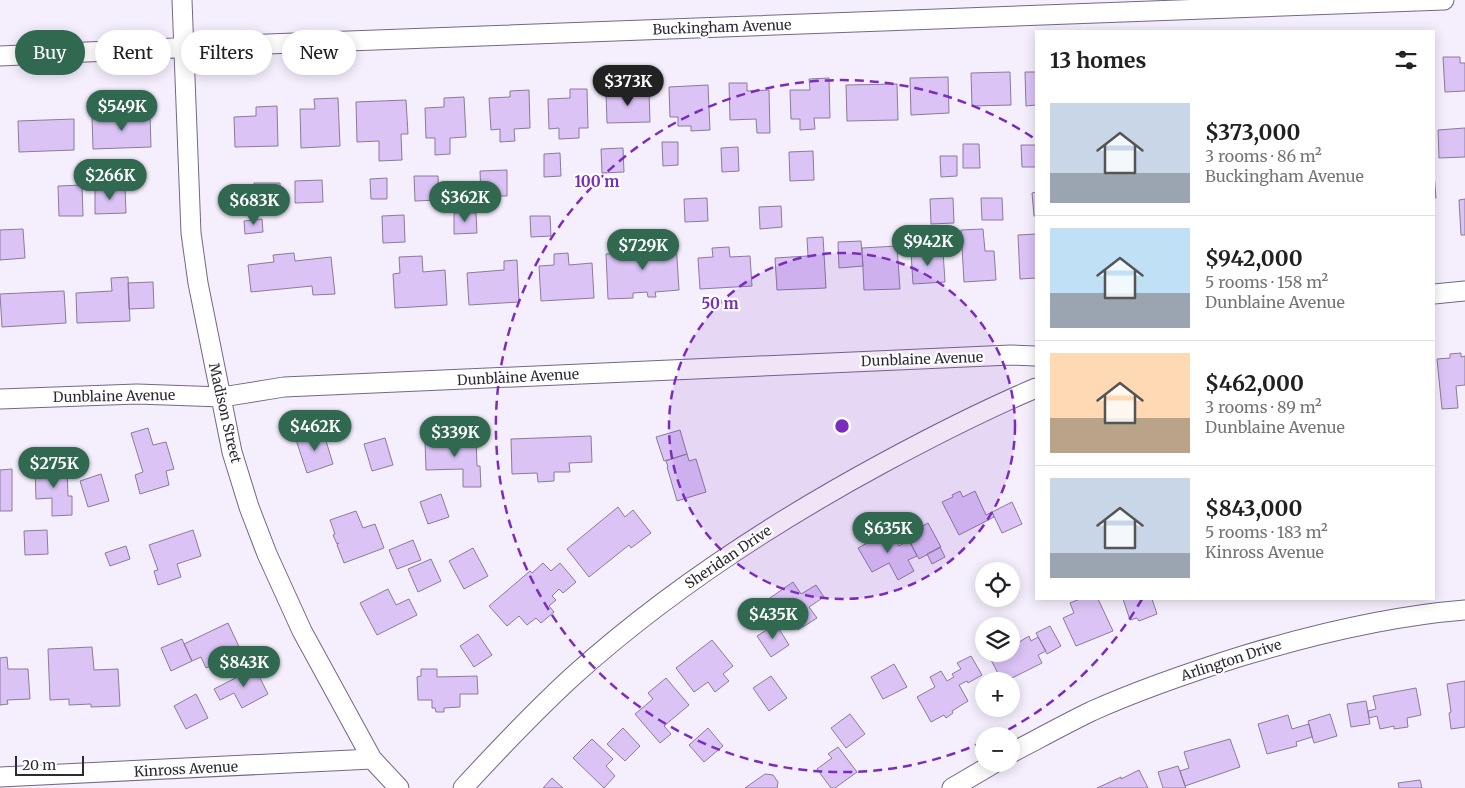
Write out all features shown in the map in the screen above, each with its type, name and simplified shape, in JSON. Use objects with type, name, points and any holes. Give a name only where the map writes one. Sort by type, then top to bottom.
[{"type":"street","name":"Madison Street","points":[[182,0],[183,30]]},
{"type":"street","name":"Buckingham Avenue","points":[[272,44],[1444,0]]},
{"type":"street","name":"Buckingham Avenue","points":[[0,56],[181,47]]},
{"type":"street","name":"Madison Street","points":[[185,75],[191,233],[198,283],[232,452],[249,507],[267,554],[302,632],[372,759],[399,788]]},
{"type":"street","points":[[1435,294],[1465,291]]},
{"type":"street","name":"Dunblaine Avenue","points":[[0,399],[137,394],[222,397],[284,387],[1002,355],[1035,356]]},
{"type":"street","name":"Sheridan Drive","points":[[464,788],[502,747],[572,678],[618,638],[700,574],[759,534],[851,480],[935,435],[1035,388]]},
{"type":"street","name":"Arlington Drive","points":[[1020,748],[1092,711],[1153,686],[1226,661],[1325,632],[1369,623],[1465,610]]},
{"type":"street","name":"Kinross Avenue","points":[[0,777],[372,759]]},
{"type":"street","points":[[952,788],[979,772]]},
{"type":"building","points":[[1443,57],[1460,57],[1460,63],[1465,63],[1465,91],[1445,92]]},
{"type":"building","points":[[1010,72],[1011,105],[972,106],[971,73]]},
{"type":"building","points":[[1025,72],[1035,72],[1035,105],[1026,106]]},
{"type":"building","points":[[948,77],[949,113],[911,115],[910,78]]},
{"type":"building","points":[[829,78],[830,118],[814,118],[815,129],[800,130],[800,119],[791,119],[790,90],[810,90],[809,79]]},
{"type":"building","points":[[729,83],[747,83],[747,91],[769,90],[770,133],[757,133],[756,119],[730,120]]},
{"type":"building","points":[[897,84],[898,120],[847,121],[846,85]]},
{"type":"building","points":[[708,85],[710,130],[691,131],[691,126],[678,126],[678,117],[670,117],[669,87]]},
{"type":"building","points":[[570,89],[587,89],[588,128],[579,128],[579,138],[559,139],[559,128],[549,129],[548,99],[570,98]]},
{"type":"building","points":[[529,90],[530,128],[514,129],[515,141],[500,142],[500,129],[491,130],[489,98],[510,97],[510,91]]},
{"type":"building","points":[[649,90],[650,122],[607,123],[606,92]]},
{"type":"building","points":[[464,97],[466,137],[450,138],[450,154],[435,155],[435,138],[426,138],[425,108],[444,107],[444,98]]},
{"type":"building","points":[[338,98],[340,146],[301,148],[300,109],[315,109],[314,99]]},
{"type":"building","points":[[406,100],[408,134],[401,134],[402,160],[379,161],[379,141],[357,142],[356,102]]},
{"type":"building","points":[[277,106],[278,146],[235,147],[234,117],[256,116],[256,107]]},
{"type":"building","points":[[150,115],[151,147],[93,149],[92,117]]},
{"type":"building","points":[[74,119],[74,150],[19,152],[18,121]]},
{"type":"building","points":[[1465,128],[1465,157],[1439,158],[1438,130]]},
{"type":"building","points":[[662,142],[678,142],[678,165],[663,166]]},
{"type":"building","points":[[963,144],[979,144],[980,168],[963,168]]},
{"type":"building","points":[[1021,145],[1035,145],[1035,167],[1022,167]]},
{"type":"building","points":[[738,147],[739,171],[722,172],[721,148]]},
{"type":"building","points":[[623,148],[624,172],[602,173],[601,149]]},
{"type":"building","points":[[813,151],[814,180],[790,181],[789,152]]},
{"type":"building","points":[[560,153],[561,176],[544,177],[544,154]]},
{"type":"building","points":[[940,156],[957,156],[957,176],[941,177]]},
{"type":"building","points":[[507,170],[507,196],[481,196],[480,171]]},
{"type":"building","points":[[414,176],[438,176],[439,200],[415,201]]},
{"type":"building","points":[[387,178],[387,199],[371,199],[370,179]]},
{"type":"building","points":[[322,180],[323,202],[295,203],[295,181]]},
{"type":"building","points":[[254,183],[280,183],[281,209],[254,209]]},
{"type":"building","points":[[82,185],[83,216],[59,216],[58,186]]},
{"type":"building","points":[[125,187],[126,213],[95,214],[95,188]]},
{"type":"building","points":[[1035,192],[1035,216],[1034,216],[1032,193]]},
{"type":"building","points":[[707,198],[708,221],[685,222],[684,199]]},
{"type":"building","points":[[953,198],[954,223],[931,224],[930,199]]},
{"type":"building","points":[[981,198],[1002,198],[1003,220],[982,220]]},
{"type":"building","points":[[1465,199],[1465,235],[1461,235],[1459,200]]},
{"type":"building","points":[[781,206],[782,227],[760,229],[759,207]]},
{"type":"building","points":[[454,213],[476,213],[477,233],[454,234]]},
{"type":"building","points":[[404,215],[405,242],[383,243],[382,216]]},
{"type":"building","points":[[530,216],[550,216],[551,236],[531,237]]},
{"type":"building","points":[[262,219],[263,232],[245,234],[244,221]]},
{"type":"building","points":[[23,229],[25,258],[0,260],[0,230]]},
{"type":"building","points":[[983,229],[985,251],[994,251],[996,280],[964,282],[961,230]]},
{"type":"building","points":[[1035,234],[1035,278],[1020,279],[1018,235]]},
{"type":"building","points":[[823,237],[826,288],[777,290],[775,258],[808,256],[807,238]]},
{"type":"building","points":[[861,241],[863,266],[839,268],[838,242]]},
{"type":"building","points":[[676,242],[679,290],[655,292],[656,297],[648,297],[647,292],[633,293],[633,298],[608,299],[606,254],[629,253],[629,248],[653,247],[653,244]]},
{"type":"building","points":[[897,246],[900,289],[864,290],[862,248]]},
{"type":"building","points":[[729,247],[730,257],[750,256],[752,286],[700,289],[698,258],[713,257],[712,248]]},
{"type":"building","points":[[943,251],[945,282],[913,284],[911,252]]},
{"type":"building","points":[[294,253],[295,261],[331,257],[335,294],[313,295],[312,286],[251,292],[248,265],[274,262],[273,255]]},
{"type":"building","points":[[568,253],[569,265],[592,263],[594,298],[541,301],[539,266],[554,265],[554,254]]},
{"type":"building","points":[[422,256],[423,272],[445,270],[447,305],[395,308],[393,274],[400,273],[399,257]]},
{"type":"building","points":[[517,260],[519,302],[469,305],[467,273],[504,270],[504,261]]},
{"type":"building","points":[[128,277],[130,321],[77,323],[76,293],[112,291],[111,278]]},
{"type":"building","points":[[153,282],[154,308],[129,309],[128,283]]},
{"type":"building","points":[[64,291],[66,323],[2,327],[0,294]]},
{"type":"building","points":[[1461,353],[1461,357],[1465,356],[1465,385],[1456,386],[1458,408],[1442,409],[1437,359],[1450,358],[1450,354]]},
{"type":"building","points":[[148,428],[153,445],[166,442],[174,469],[166,471],[169,485],[140,494],[135,475],[143,472],[131,433]]},
{"type":"building","points":[[680,430],[687,454],[664,461],[656,437]]},
{"type":"building","points":[[323,431],[333,464],[307,473],[296,440]]},
{"type":"building","points":[[591,436],[592,462],[569,463],[570,472],[554,472],[554,481],[538,482],[537,473],[512,474],[511,439]]},
{"type":"building","points":[[385,438],[393,465],[372,471],[364,444]]},
{"type":"building","points":[[476,438],[477,466],[480,466],[481,487],[463,487],[463,469],[426,470],[425,440]]},
{"type":"building","points":[[687,454],[689,461],[696,459],[706,492],[677,501],[666,461]]},
{"type":"building","points":[[67,467],[68,496],[72,496],[72,515],[52,516],[52,498],[36,499],[35,468]]},
{"type":"building","points":[[12,469],[12,511],[0,511],[0,470]]},
{"type":"building","points":[[101,474],[109,501],[88,507],[80,481]]},
{"type":"building","points":[[960,491],[963,497],[975,491],[986,515],[992,512],[994,517],[959,535],[942,502]]},
{"type":"building","points":[[441,494],[449,517],[428,524],[420,502]]},
{"type":"building","points":[[1012,502],[1022,524],[1002,533],[992,512]]},
{"type":"building","points":[[618,507],[625,517],[633,510],[651,533],[631,548],[629,545],[589,577],[567,549]]},
{"type":"building","points":[[356,511],[363,528],[375,524],[384,548],[344,563],[337,545],[339,543],[337,544],[333,535],[335,534],[330,520]]},
{"type":"building","points":[[928,523],[941,547],[919,559],[906,535]]},
{"type":"building","points":[[47,530],[48,554],[25,555],[24,531]]},
{"type":"building","points":[[193,530],[201,556],[177,564],[181,577],[158,585],[154,571],[158,570],[149,545]]},
{"type":"building","points":[[890,530],[899,546],[909,540],[917,556],[908,560],[914,571],[898,580],[889,563],[872,572],[858,548],[869,542],[867,539],[876,534],[877,537]]},
{"type":"building","points":[[413,540],[421,560],[397,569],[389,550]]},
{"type":"building","points":[[126,546],[130,559],[110,566],[105,553]]},
{"type":"building","points":[[940,547],[945,557],[932,564],[927,554]]},
{"type":"building","points":[[473,548],[488,576],[464,589],[449,561]]},
{"type":"building","points":[[431,559],[441,581],[418,592],[408,569]]},
{"type":"building","points":[[543,563],[551,571],[560,563],[576,582],[563,593],[559,589],[552,596],[556,600],[549,606],[554,612],[541,623],[536,618],[527,625],[519,616],[507,626],[489,606],[530,571],[532,573]]},
{"type":"building","points":[[793,582],[801,594],[816,585],[824,597],[809,607],[817,618],[798,630],[791,620],[783,625],[767,600]]},
{"type":"building","points":[[388,589],[396,605],[409,599],[417,615],[377,635],[360,603]]},
{"type":"building","points":[[1078,600],[1098,600],[1113,631],[1076,646],[1063,618],[1074,613],[1070,603]]},
{"type":"building","points":[[1123,600],[1152,600],[1157,614],[1139,621],[1137,618],[1130,620]]},
{"type":"building","points":[[228,623],[241,651],[206,668],[201,657],[192,661],[184,644]]},
{"type":"building","points":[[776,624],[789,645],[771,657],[757,636]]},
{"type":"building","points":[[1050,626],[1061,646],[1047,654],[1036,633]]},
{"type":"building","points":[[478,634],[492,655],[474,667],[460,646]]},
{"type":"building","points":[[1029,636],[1031,641],[1038,637],[1046,651],[1038,655],[1042,663],[1020,674],[1020,672],[997,672],[992,662],[1020,662],[1020,642]]},
{"type":"building","points":[[182,639],[192,661],[171,671],[161,648]]},
{"type":"building","points":[[712,640],[733,666],[723,674],[729,681],[715,692],[708,682],[694,692],[676,668]]},
{"type":"building","points":[[92,647],[94,670],[118,669],[120,706],[91,707],[91,704],[69,705],[69,699],[50,700],[48,649]]},
{"type":"building","points":[[971,656],[980,672],[975,672],[975,679],[959,685],[968,701],[952,711],[953,713],[946,718],[944,715],[931,722],[917,697],[935,687],[930,677],[941,671],[947,681],[954,677],[952,674],[961,669],[957,663]]},
{"type":"building","points":[[7,657],[8,669],[28,669],[30,699],[7,700],[8,704],[0,705],[0,658]]},
{"type":"building","points":[[894,664],[907,687],[883,699],[871,677]]},
{"type":"building","points":[[255,668],[268,694],[242,708],[234,693],[220,700],[214,689]]},
{"type":"building","points":[[421,669],[437,669],[437,677],[477,676],[478,694],[460,694],[460,707],[444,708],[444,712],[436,712],[435,708],[432,708],[432,700],[418,700],[417,677],[421,676]]},
{"type":"building","points":[[771,676],[787,698],[769,711],[753,688]]},
{"type":"building","points":[[666,678],[689,705],[664,726],[671,734],[660,743],[635,714],[653,699],[648,693]]},
{"type":"building","points":[[1465,681],[1465,727],[1451,729],[1449,713],[1451,712],[1447,684]]},
{"type":"building","points":[[1416,688],[1421,715],[1407,718],[1408,727],[1394,729],[1394,726],[1380,729],[1377,716],[1369,718],[1368,711],[1376,709],[1373,696]]},
{"type":"building","points":[[196,694],[208,718],[186,729],[174,706]]},
{"type":"building","points":[[1366,701],[1370,724],[1351,727],[1347,704]]},
{"type":"building","points":[[850,714],[865,734],[846,748],[831,728]]},
{"type":"building","points":[[1330,714],[1337,736],[1314,743],[1308,721]]},
{"type":"building","points":[[1288,715],[1292,729],[1309,724],[1312,737],[1296,742],[1297,746],[1267,754],[1258,724]]},
{"type":"building","points":[[623,728],[640,746],[625,761],[607,744]]},
{"type":"building","points":[[708,728],[723,746],[704,762],[689,745]]},
{"type":"building","points":[[592,739],[613,759],[606,766],[615,776],[604,788],[573,758]]},
{"type":"building","points":[[1230,739],[1240,767],[1185,786],[1180,771],[1189,768],[1184,752]]},
{"type":"building","points":[[838,747],[857,772],[835,788],[831,788],[817,769],[832,758],[828,754]]},
{"type":"building","points":[[1178,766],[1186,788],[1163,788],[1158,772]]},
{"type":"building","points":[[1139,770],[1148,788],[1097,788],[1121,777],[1121,779]]},
{"type":"building","points":[[765,774],[773,775],[778,782],[777,788],[745,788]]},
{"type":"building","points":[[552,778],[563,788],[543,788]]},
{"type":"building","points":[[1420,780],[1422,788],[1399,788],[1398,783]]}]
